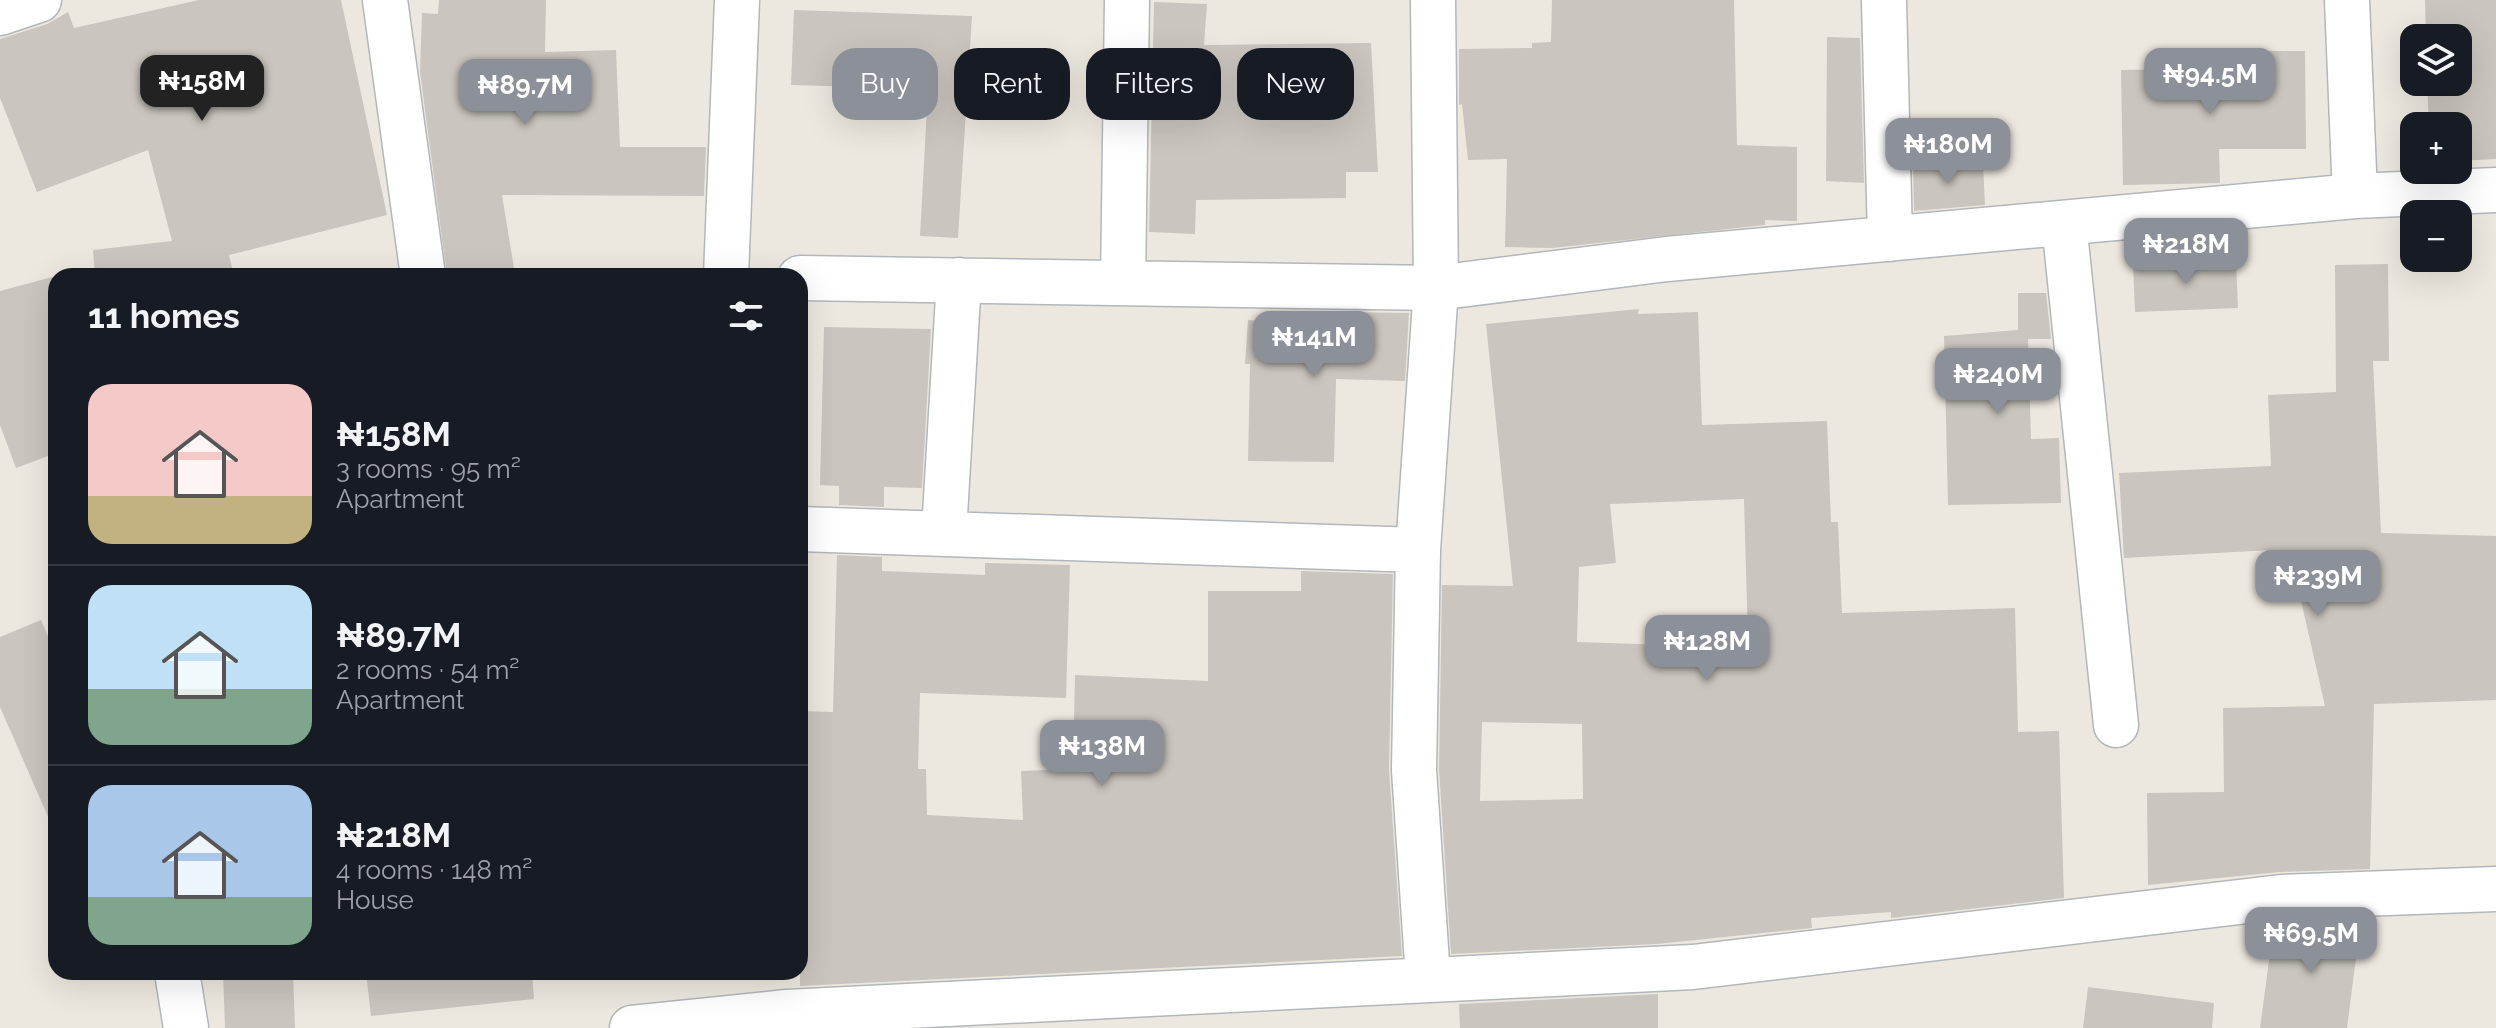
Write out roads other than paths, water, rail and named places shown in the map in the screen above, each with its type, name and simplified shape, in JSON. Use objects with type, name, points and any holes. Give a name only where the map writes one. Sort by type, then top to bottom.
[{"type":"street","points":[[0,13],[39,0]]},
{"type":"street","points":[[385,0],[422,268]]},
{"type":"street","points":[[726,268],[737,0]]},
{"type":"street","points":[[1123,283],[1127,0]]},
{"type":"street","points":[[1428,978],[1414,770],[1418,550],[1436,288],[1433,0]]},
{"type":"street","points":[[1884,0],[1890,239]]},
{"type":"street","points":[[2347,0],[2355,196]]},
{"type":"street","points":[[808,278],[1436,288],[1667,259],[2355,196],[2496,190]]},
{"type":"street","points":[[2064,223],[2116,725]]},
{"type":"street","points":[[944,532],[959,280]]},
{"type":"street","points":[[808,529],[1418,550]]},
{"type":"street","points":[[632,1028],[787,1012],[1693,967],[2281,897],[2496,889]]},
{"type":"street","points":[[178,980],[186,1028]]}]
